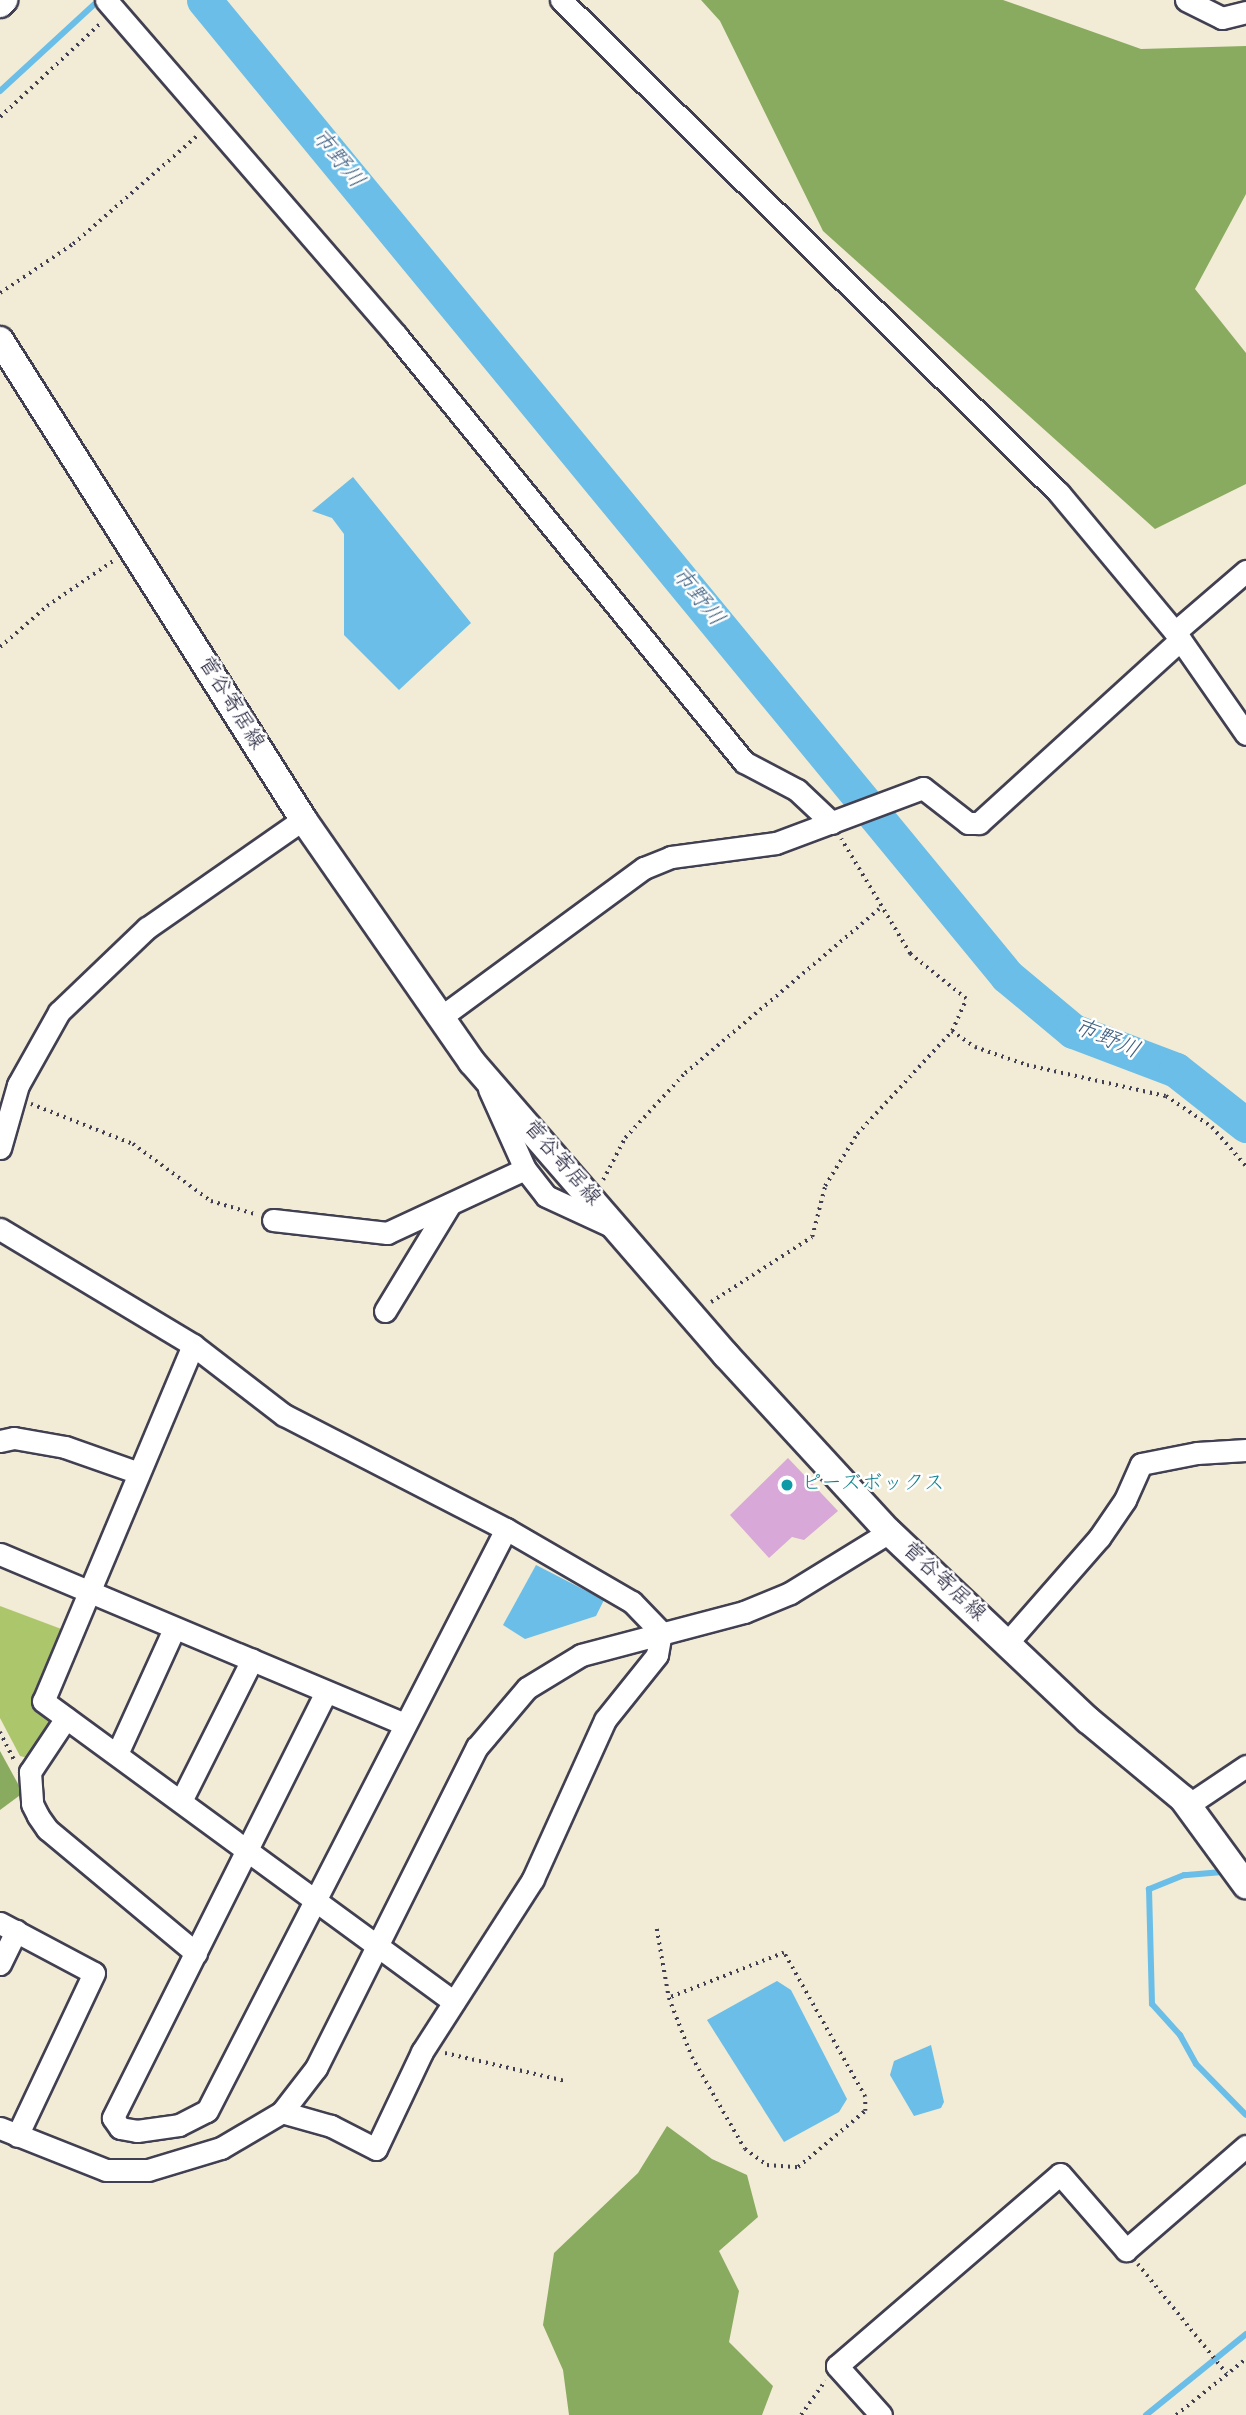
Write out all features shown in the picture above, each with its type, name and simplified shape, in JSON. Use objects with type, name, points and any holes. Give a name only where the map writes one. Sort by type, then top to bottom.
[{"type":"main road","name":"菅谷寄居線","points":[[0,340],[303,819],[481,1072],[691,1314],[889,1532],[1007,1643],[1188,1805],[1246,1885]]},
{"type":"street","points":[[561,0],[1059,493],[1177,636],[1246,734]]},
{"type":"street","points":[[1185,0],[1222,18],[1246,12]]},
{"type":"street","points":[[111,4],[396,335],[744,762],[797,790],[839,821]]},
{"type":"street","points":[[441,1017],[643,868],[671,857],[776,843],[923,788],[968,823],[979,823],[1246,571]]},
{"type":"street","points":[[0,1148],[14,1098],[59,1012],[98,971],[147,928],[303,819]]},
{"type":"street","points":[[481,1072],[525,1169],[546,1196],[617,1229]]},
{"type":"street","points":[[273,1220],[387,1233],[525,1169]]},
{"type":"street","points":[[385,1311],[450,1203]]},
{"type":"street","points":[[0,1229],[194,1345],[284,1415],[506,1529],[632,1602],[662,1632]]},
{"type":"street","points":[[194,1345],[43,1701],[182,1799],[454,2002]]},
{"type":"street","points":[[0,1441],[14,1438],[65,1447],[139,1473]]},
{"type":"street","points":[[1007,1643],[1099,1538],[1125,1500],[1141,1464],[1198,1452],[1246,1450]]},
{"type":"street","points":[[326,1692],[249,1851],[113,2118],[120,2128],[137,2131],[179,2125],[207,2111],[506,1529]]},
{"type":"street","points":[[0,1964],[8,1927],[94,1973],[8,2132],[106,2170],[148,2170],[221,2148],[282,2112],[317,2068],[477,1747],[527,1688],[581,1655],[744,1612],[790,1592],[889,1532]]},
{"type":"street","points":[[0,1554],[404,1724]]},
{"type":"street","points":[[117,1754],[174,1629]]},
{"type":"street","points":[[282,2112],[331,2126],[376,2149],[427,2045],[533,1879],[605,1720],[657,1655],[662,1632]]},
{"type":"street","points":[[182,1799],[252,1660]]},
{"type":"street","points":[[66,1718],[30,1772],[32,1804],[47,1829],[196,1953]]},
{"type":"street","points":[[1188,1805],[1246,1766]]},
{"type":"street","points":[[881,2415],[837,2366],[1060,2174],[1126,2249],[1246,2146]]},
{"type":"path","points":[[0,117],[111,4]]},
{"type":"path","points":[[0,293],[72,244],[214,121]]},
{"type":"path","points":[[0,648],[47,606],[132,548]]},
{"type":"path","points":[[691,1314],[812,1237],[825,1186],[857,1134],[952,1031],[966,999],[910,954],[879,909],[839,821]]},
{"type":"path","points":[[593,1201],[625,1138],[685,1073],[879,909]]},
{"type":"path","points":[[952,1031],[975,1046],[1027,1065],[1166,1096],[1212,1127],[1246,1166]]},
{"type":"path","points":[[14,1098],[133,1144],[211,1201],[273,1220]]},
{"type":"path","points":[[0,1732],[15,1761],[30,1772]]},
{"type":"path","points":[[657,1928],[670,1998],[692,2057],[745,2149],[767,2165],[799,2167],[866,2111],[865,2097],[784,1953],[670,1998]]},
{"type":"path","points":[[427,2045],[447,2054],[565,2081]]},
{"type":"path","points":[[1126,2249],[1227,2374]]},
{"type":"path","points":[[1176,2415],[1246,2359]]},
{"type":"path","points":[[802,2415],[837,2366]]},
{"type":"green space","points":[[701,0],[1003,0],[1141,49],[1246,46],[1246,194],[1195,289],[1246,353],[1246,484],[1155,529],[823,231],[720,21]]},
{"type":"green space","points":[[0,1606],[64,1630],[48,1726],[28,1758],[20,1756],[0,1718]]},
{"type":"green space","points":[[0,1751],[23,1793],[0,1810]]},
{"type":"green space","points":[[667,2126],[712,2159],[747,2175],[758,2217],[719,2251],[739,2291],[729,2342],[773,2386],[762,2415],[569,2415],[563,2370],[543,2325],[554,2253],[638,2173]]},
{"type":"water","points":[[353,477],[471,623],[399,690],[344,635],[344,534],[332,518],[312,511]]},
{"type":"water","points":[[536,1565],[604,1600],[596,1616],[525,1639],[503,1625]]},
{"type":"water","points":[[777,1981],[791,1990],[847,2099],[839,2112],[784,2142],[707,2020]]},
{"type":"water","points":[[931,2045],[944,2102],[941,2108],[914,2116],[890,2075],[894,2061]]},
{"type":"building","name":"ピーズボックス","points":[[788,1458],[838,1511],[804,1540],[792,1537],[769,1558],[730,1515]]},
{"type":"waterway","points":[[0,91],[99,0]]},
{"type":"waterway","name":"市野川","points":[[204,0],[1007,976],[1073,1031],[1176,1070],[1246,1125]]},
{"type":"waterway","points":[[1222,1872],[1184,1875],[1149,1889],[1152,2004],[1180,2035],[1196,2064],[1246,2115]]},
{"type":"waterway","points":[[1146,2415],[1246,2334]]},
{"type":"place","name":"ピーズボックス","points":[[787,1485]]}]
